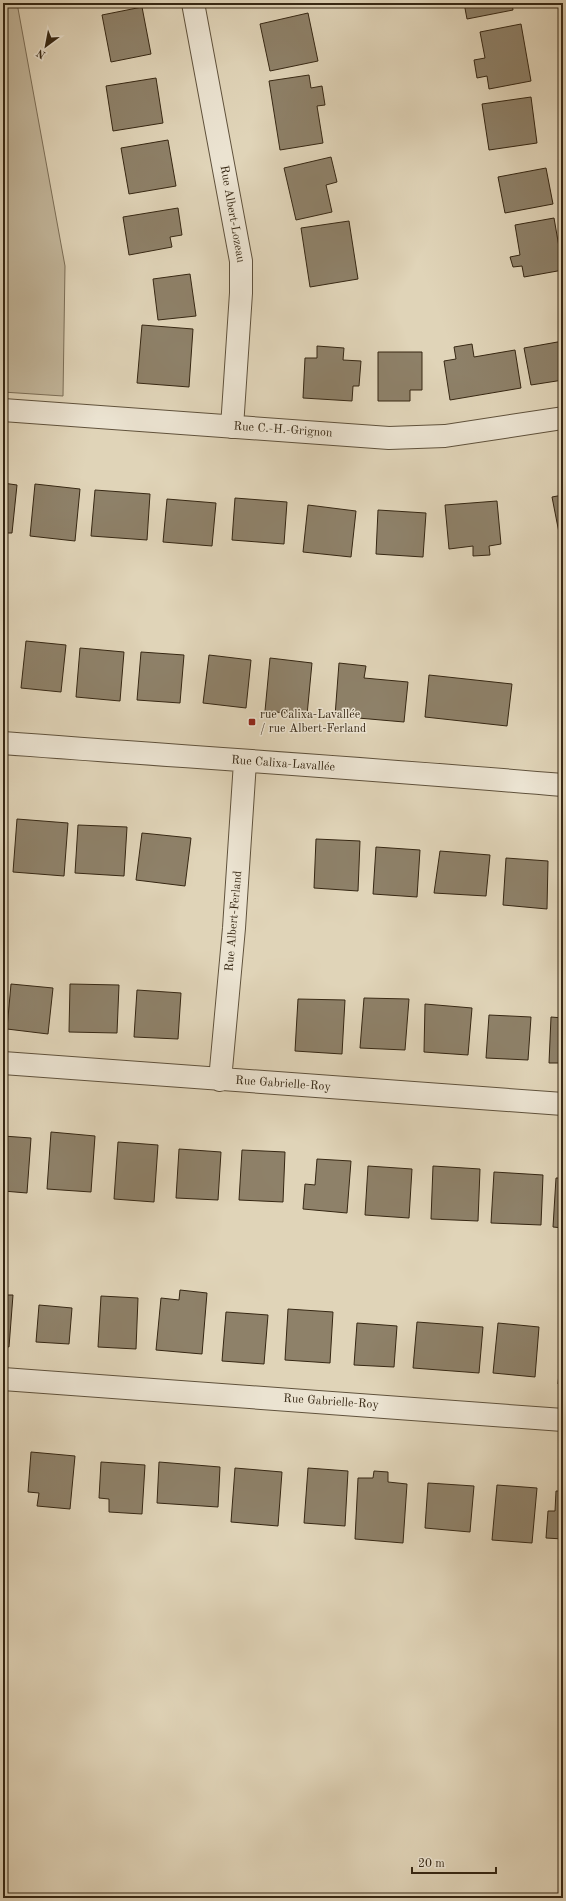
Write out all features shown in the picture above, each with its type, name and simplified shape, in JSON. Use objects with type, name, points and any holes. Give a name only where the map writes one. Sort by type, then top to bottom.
[{"type":"street","name":"Rue Albert-Lozeau","points":[[193,3],[241,261],[242,293],[232,427]]},
{"type":"street","name":"Rue C.-H.-Grignon","points":[[3,410],[388,438],[445,436],[563,418]]},
{"type":"street","name":"Rue Calixa-Lavallée","points":[[3,743],[245,762],[409,772],[563,785]]},
{"type":"street","name":"Rue Albert-Ferland","points":[[220,1080],[234,928],[245,762]]},
{"type":"street","name":"Rue Gabrielle-Roy","points":[[3,1062],[220,1080],[563,1104]]},
{"type":"street","name":"Rue Gabrielle-Roy","points":[[3,1379],[563,1420]]},
{"type":"path","points":[[3,146],[6,162],[3,212]]},
{"type":"shaded area","points":[[3,3],[17,3],[65,266],[63,396],[3,392]]},
{"type":"building","points":[[254,3],[276,3],[255,7]]},
{"type":"building","points":[[464,3],[512,3],[513,10],[467,19]]},
{"type":"building","points":[[142,7],[151,54],[111,62],[102,15]]},
{"type":"building","points":[[308,13],[318,61],[270,71],[260,24]]},
{"type":"building","points":[[521,24],[531,81],[489,89],[487,76],[477,78],[474,60],[485,58],[480,32]]},
{"type":"building","points":[[309,75],[311,88],[322,86],[325,105],[317,106],[323,143],[280,150],[269,81]]},
{"type":"building","points":[[156,78],[163,123],[113,131],[106,86]]},
{"type":"building","points":[[531,97],[537,143],[489,150],[482,104]]},
{"type":"building","points":[[168,140],[176,186],[129,194],[121,148]]},
{"type":"building","points":[[331,157],[337,182],[326,185],[332,212],[296,220],[284,168]]},
{"type":"building","points":[[546,168],[553,204],[505,213],[498,177]]},
{"type":"building","points":[[178,208],[182,235],[170,237],[172,247],[129,255],[123,217]]},
{"type":"building","points":[[554,218],[563,270],[524,277],[522,266],[513,267],[510,257],[520,255],[515,225]]},
{"type":"building","points":[[349,221],[358,279],[310,287],[301,228]]},
{"type":"building","points":[[190,274],[196,316],[158,320],[153,279]]},
{"type":"building","points":[[142,325],[193,329],[189,387],[137,383]]},
{"type":"building","points":[[563,341],[563,380],[531,385],[524,348]]},
{"type":"building","points":[[472,344],[474,357],[515,350],[521,388],[450,400],[444,361],[456,359],[454,347]]},
{"type":"building","points":[[317,346],[344,348],[343,360],[361,361],[359,386],[353,386],[352,401],[303,398],[305,358],[317,358]]},
{"type":"building","points":[[378,352],[422,352],[422,390],[410,390],[410,401],[378,401]]},
{"type":"building","points":[[3,483],[17,485],[12,533],[3,533]]},
{"type":"building","points":[[35,484],[80,489],[75,541],[30,536]]},
{"type":"building","points":[[95,490],[150,494],[147,540],[91,536]]},
{"type":"building","points":[[563,495],[563,547],[562,548],[552,497]]},
{"type":"building","points":[[235,498],[287,502],[284,544],[232,540]]},
{"type":"building","points":[[167,499],[216,503],[212,546],[163,542]]},
{"type":"building","points":[[497,501],[501,544],[489,546],[490,555],[473,556],[473,546],[449,549],[445,505]]},
{"type":"building","points":[[308,505],[356,511],[351,557],[303,552]]},
{"type":"building","points":[[378,510],[426,513],[423,557],[376,554]]},
{"type":"building","points":[[26,641],[66,645],[61,692],[21,688]]},
{"type":"building","points":[[80,648],[124,652],[120,701],[76,697]]},
{"type":"building","points":[[141,652],[184,655],[180,703],[137,700]]},
{"type":"building","points":[[209,655],[251,660],[246,708],[203,703]]},
{"type":"building","points":[[270,658],[312,663],[307,715],[265,711]]},
{"type":"building","points":[[339,663],[366,666],[364,678],[408,682],[404,722],[335,716]]},
{"type":"building","points":[[429,675],[512,684],[507,726],[425,717]]},
{"type":"building","points":[[17,819],[68,823],[64,876],[13,872]]},
{"type":"building","points":[[78,825],[127,827],[124,876],[75,873]]},
{"type":"building","points":[[142,833],[191,838],[185,886],[136,880]]},
{"type":"building","points":[[316,839],[360,841],[358,891],[314,888]]},
{"type":"building","points":[[376,847],[420,850],[417,897],[373,894]]},
{"type":"building","points":[[440,851],[490,855],[486,896],[434,893]]},
{"type":"building","points":[[506,858],[548,861],[547,909],[503,905]]},
{"type":"building","points":[[562,864],[563,912],[560,912]]},
{"type":"building","points":[[11,984],[53,988],[48,1034],[7,1029]]},
{"type":"building","points":[[70,984],[119,985],[117,1033],[69,1032]]},
{"type":"building","points":[[137,990],[181,993],[178,1039],[134,1037]]},
{"type":"building","points":[[364,998],[409,999],[405,1050],[360,1048]]},
{"type":"building","points":[[298,999],[345,1000],[342,1054],[295,1051]]},
{"type":"building","points":[[425,1004],[472,1008],[468,1055],[424,1052]]},
{"type":"building","points":[[489,1015],[531,1017],[528,1060],[486,1058]]},
{"type":"building","points":[[551,1017],[563,1018],[563,1063],[549,1063]]},
{"type":"building","points":[[51,1132],[95,1136],[91,1192],[47,1189]]},
{"type":"building","points":[[3,1136],[31,1138],[27,1193],[3,1191]]},
{"type":"building","points":[[118,1142],[158,1145],[154,1202],[114,1199]]},
{"type":"building","points":[[179,1149],[221,1152],[218,1200],[176,1198]]},
{"type":"building","points":[[242,1150],[285,1152],[283,1202],[239,1200]]},
{"type":"building","points":[[317,1159],[351,1161],[347,1213],[303,1209],[305,1184],[315,1185]]},
{"type":"building","points":[[368,1166],[412,1169],[409,1218],[365,1215]]},
{"type":"building","points":[[433,1166],[480,1169],[478,1221],[431,1219]]},
{"type":"building","points":[[494,1172],[543,1175],[541,1225],[491,1223]]},
{"type":"building","points":[[556,1178],[563,1178],[563,1228],[553,1227]]},
{"type":"building","points":[[180,1290],[207,1293],[202,1354],[156,1350],[161,1298],[179,1300]]},
{"type":"building","points":[[3,1295],[13,1295],[9,1347],[3,1346]]},
{"type":"building","points":[[101,1296],[138,1298],[136,1349],[98,1347]]},
{"type":"building","points":[[39,1305],[72,1308],[69,1344],[36,1342]]},
{"type":"building","points":[[288,1309],[333,1312],[330,1363],[285,1360]]},
{"type":"building","points":[[226,1312],[268,1315],[264,1364],[222,1361]]},
{"type":"building","points":[[417,1322],[483,1327],[479,1373],[413,1368]]},
{"type":"building","points":[[357,1323],[397,1326],[394,1367],[354,1365]]},
{"type":"building","points":[[498,1323],[539,1327],[535,1377],[493,1373]]},
{"type":"building","points":[[563,1327],[563,1385],[558,1384]]},
{"type":"building","points":[[31,1452],[75,1456],[70,1509],[37,1506],[39,1493],[28,1492]]},
{"type":"building","points":[[101,1462],[145,1465],[142,1514],[109,1512],[109,1499],[99,1498]]},
{"type":"building","points":[[159,1462],[220,1467],[218,1507],[157,1503]]},
{"type":"building","points":[[235,1468],[282,1472],[278,1526],[231,1522]]},
{"type":"building","points":[[308,1468],[348,1471],[345,1526],[304,1523]]},
{"type":"building","points":[[374,1471],[388,1472],[388,1482],[407,1484],[403,1543],[355,1539],[358,1478],[373,1478]]},
{"type":"building","points":[[428,1483],[474,1486],[470,1532],[425,1528]]},
{"type":"building","points":[[497,1485],[537,1488],[532,1543],[492,1540]]},
{"type":"building","points":[[556,1491],[563,1491],[563,1539],[546,1538],[548,1511],[555,1511]]},
{"type":"place","name":"rue Calixa-Lavallée / rue Albert-Ferland","points":[[252,722]]}]
